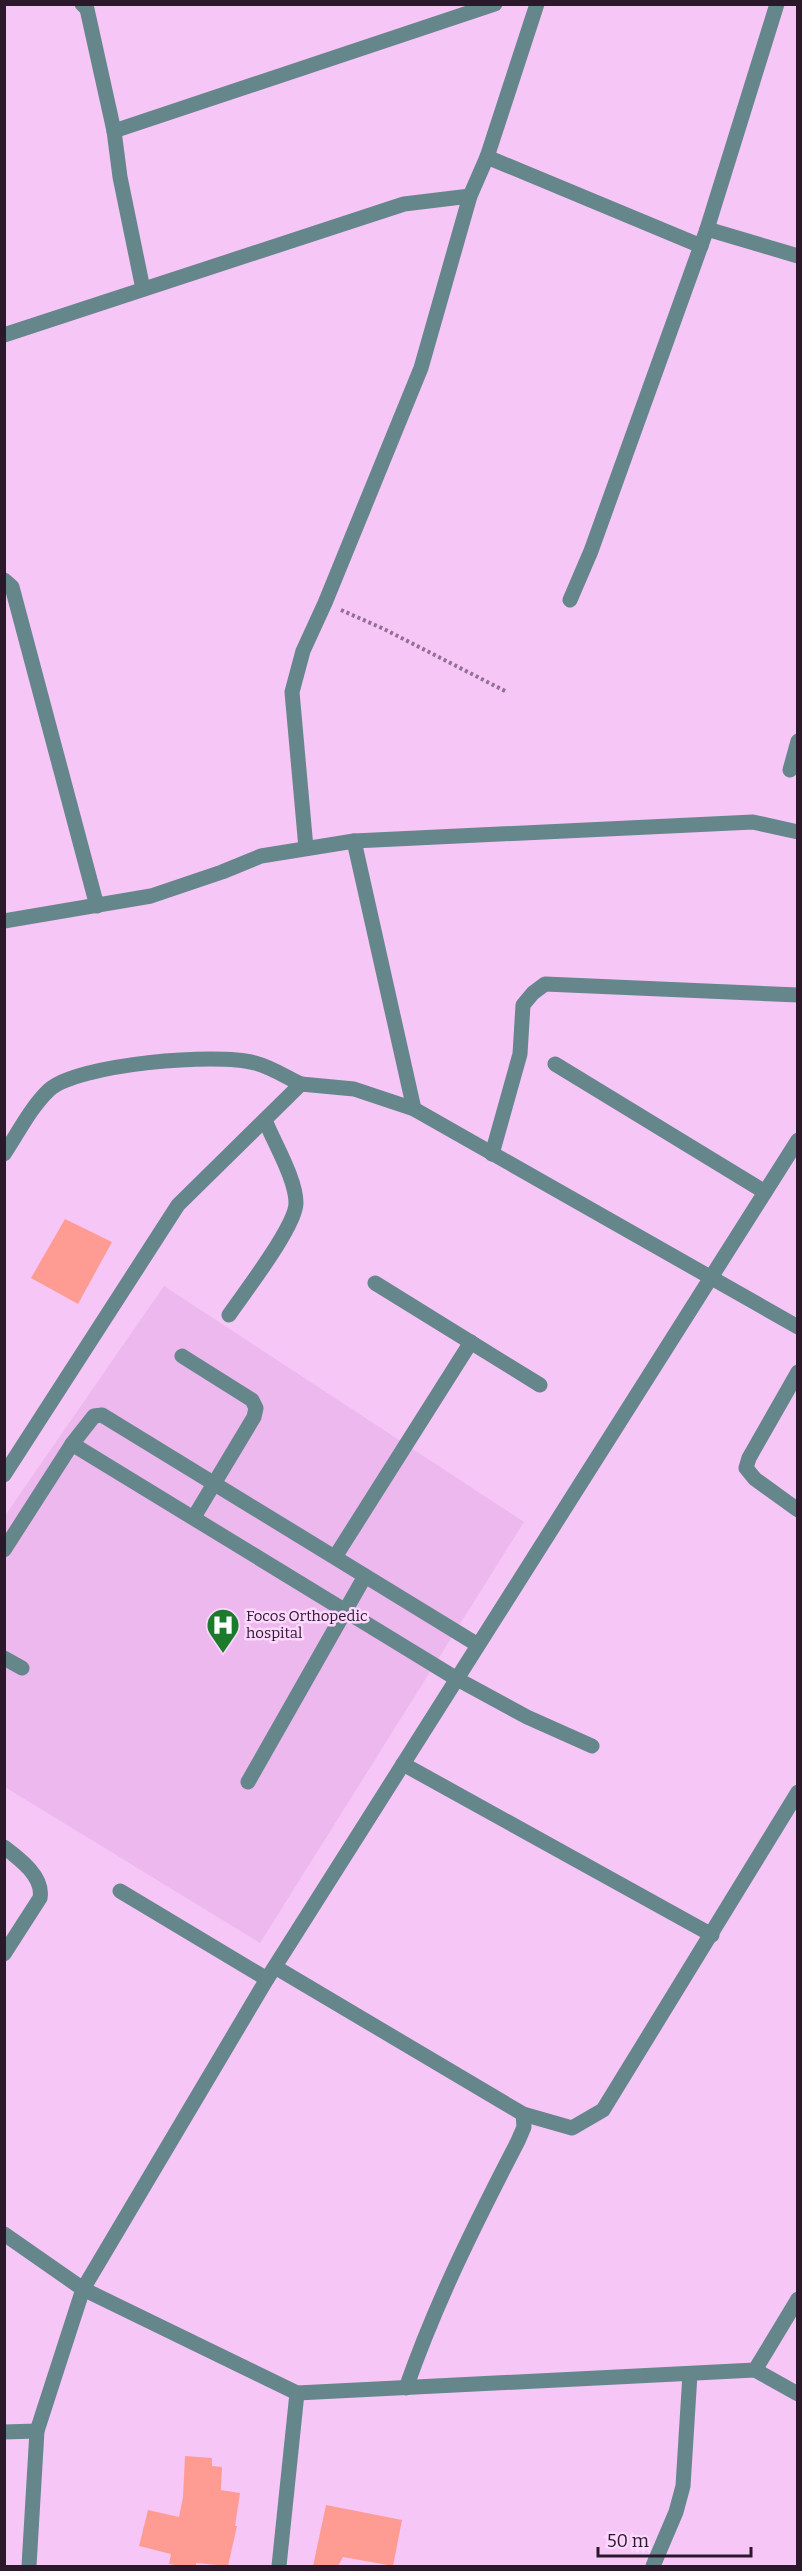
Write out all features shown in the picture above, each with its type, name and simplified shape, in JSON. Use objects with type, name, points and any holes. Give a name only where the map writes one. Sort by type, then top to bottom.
[{"type":"street","points":[[82,4],[87,9],[114,131],[120,177],[143,289]]},
{"type":"street","points":[[114,131],[495,4]]},
{"type":"street","points":[[306,848],[292,692],[303,651],[326,603],[421,368],[470,196],[487,157],[537,4]]},
{"type":"street","points":[[570,600],[591,550],[707,229],[777,4]]},
{"type":"street","points":[[487,157],[701,246]]},
{"type":"street","points":[[4,335],[404,204],[470,196]]},
{"type":"street","points":[[707,229],[798,256]]},
{"type":"street","points":[[4,580],[12,587],[98,906]]},
{"type":"street","points":[[790,770],[798,741]]},
{"type":"street","points":[[4,921],[151,896],[261,856],[354,841],[753,822],[798,831]]},
{"type":"street","points":[[354,841],[414,1109]]},
{"type":"street","points":[[492,1154],[520,1054],[524,1005],[533,993],[545,984],[798,995]]},
{"type":"street","points":[[4,1154],[50,1089],[66,1080],[167,1060],[231,1059],[256,1063],[301,1084],[354,1089],[414,1109],[798,1328]]},
{"type":"street","points":[[555,1064],[765,1192]]},
{"type":"street","points":[[4,1475],[178,1205],[301,1084]]},
{"type":"street","points":[[229,1315],[288,1225],[296,1205],[293,1187],[265,1120]]},
{"type":"street","points":[[29,2566],[37,2431],[83,2289],[271,1973],[798,1140]]},
{"type":"street","points":[[375,1283],[540,1385]]},
{"type":"street","points":[[335,1557],[471,1342]]},
{"type":"street","points":[[182,1356],[252,1400],[256,1408],[254,1417],[194,1517]]},
{"type":"street","points":[[798,1372],[749,1458],[746,1468],[755,1479],[798,1510]]},
{"type":"street","points":[[4,1550],[72,1444],[94,1416],[102,1415],[478,1645]]},
{"type":"street","points":[[72,1444],[457,1679],[527,1717],[592,1746]]},
{"type":"street","points":[[248,1782],[366,1576]]},
{"type":"street","points":[[4,1658],[22,1668]]},
{"type":"street","points":[[403,1764],[712,1935]]},
{"type":"street","points":[[120,1891],[524,2114],[572,2128],[603,2110],[798,1792]]},
{"type":"street","points":[[4,1846],[35,1875],[42,1890],[40,1898],[4,1954]]},
{"type":"street","points":[[406,2388],[447,2285],[518,2141],[524,2127],[524,2114]]},
{"type":"street","points":[[4,2234],[83,2289],[297,2393],[755,2370],[798,2394]]},
{"type":"street","points":[[755,2370],[798,2299]]},
{"type":"street","points":[[652,2566],[676,2512],[683,2486],[690,2374]]},
{"type":"street","points":[[279,2566],[297,2393]]},
{"type":"street","points":[[4,2432],[37,2431]]},
{"type":"path","points":[[326,603],[384,629],[507,692]]},
{"type":"shaded area","name":"Focos Orthopedic hospital","points":[[164,1286],[524,1522],[260,1943],[5,1787],[4,1517]]},
{"type":"building","points":[[65,1219],[112,1242],[78,1304],[31,1278]]},
{"type":"building","points":[[185,2456],[212,2458],[212,2466],[222,2467],[221,2490],[240,2493],[235,2526],[237,2526],[228,2566],[196,2563],[196,2566],[169,2564],[171,2554],[139,2546],[148,2510],[179,2517],[183,2497]]},
{"type":"building","points":[[326,2505],[402,2520],[393,2566],[343,2557],[338,2566],[313,2566]]},
{"type":"place","name":"Focos Orthopedic hospital","points":[[223,1654]]}]
